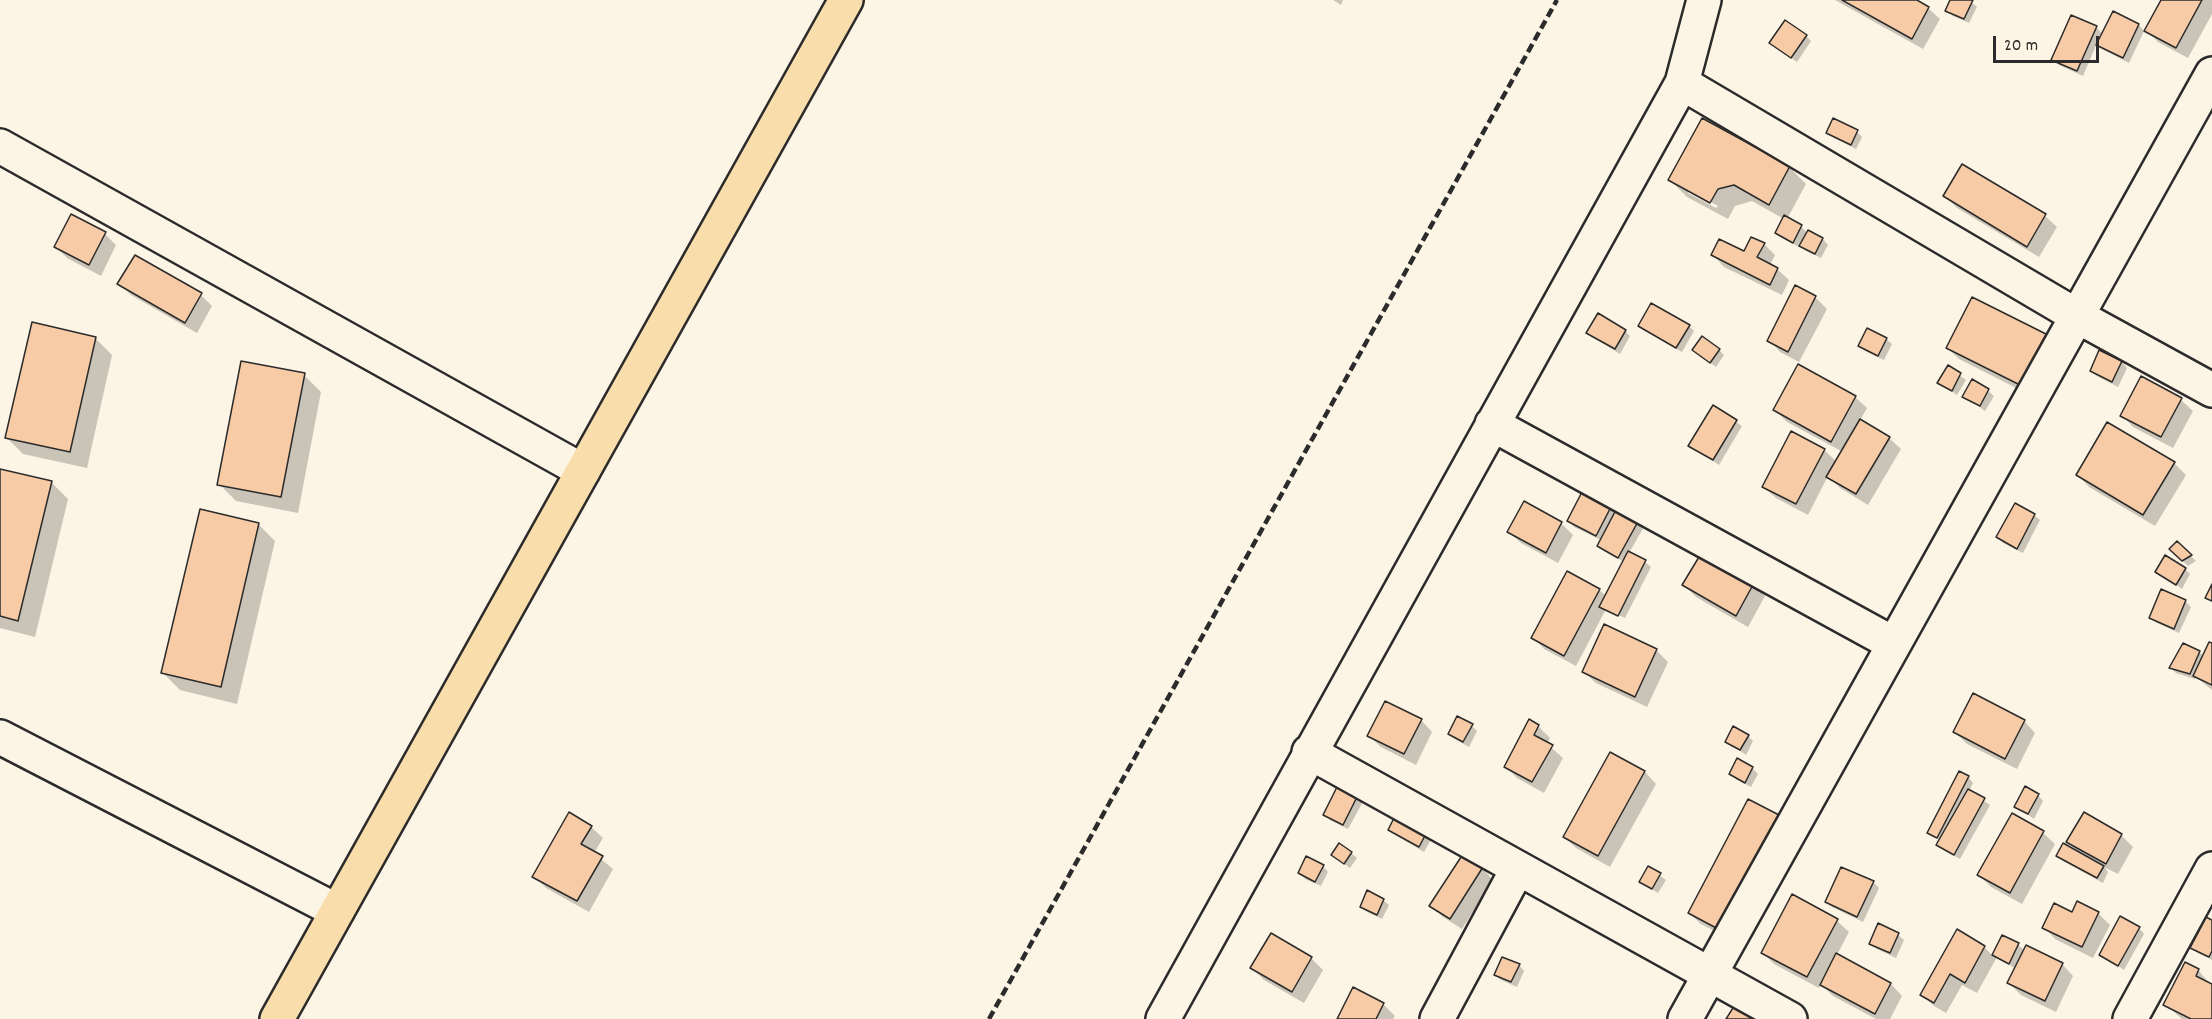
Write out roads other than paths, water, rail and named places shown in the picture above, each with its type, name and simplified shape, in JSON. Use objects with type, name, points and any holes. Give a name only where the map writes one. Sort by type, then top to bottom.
[{"type":"main road","points":[[277,1019],[846,0]]},
{"type":"street","points":[[1163,1019],[1682,83],[1704,0]]},
{"type":"street","points":[[1685,1019],[2212,74]]},
{"type":"street","points":[[1682,83],[2077,316],[2212,390]]},
{"type":"street","points":[[0,146],[583,471]]},
{"type":"street","points":[[1492,424],[1894,644]]},
{"type":"street","points":[[0,737],[337,911]]},
{"type":"street","points":[[1309,752],[1790,1019]]},
{"type":"street","points":[[1437,1019],[1518,868]]},
{"type":"street","points":[[2130,1019],[2212,869]]},
{"type":"railway","points":[[989,1019],[1557,0]]}]
